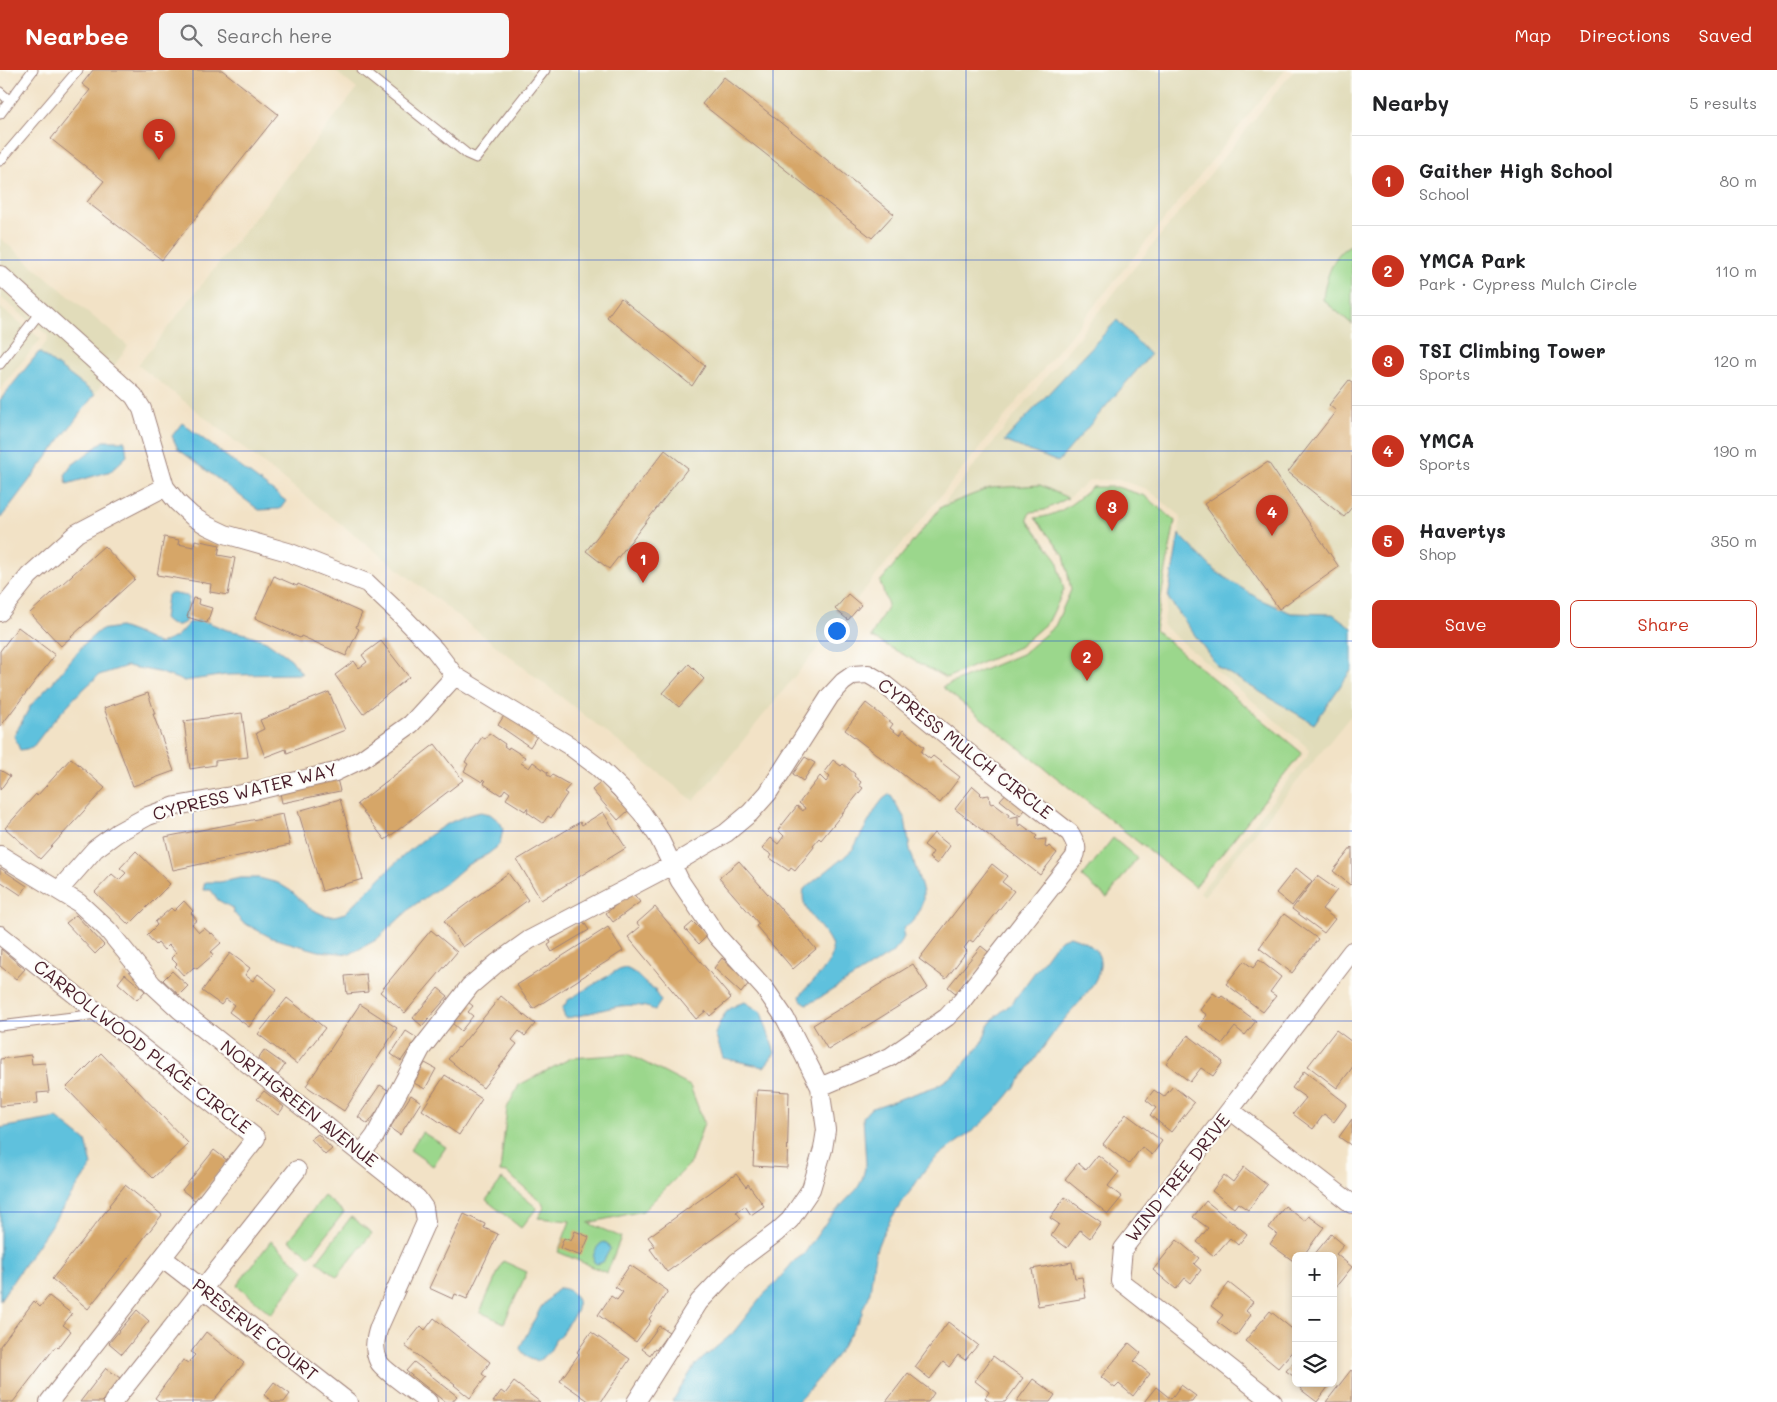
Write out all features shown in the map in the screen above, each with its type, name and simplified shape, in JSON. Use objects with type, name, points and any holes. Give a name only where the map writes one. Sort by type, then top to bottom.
[{"type":"street","points":[[0,275],[134,396],[142,409],[165,487],[182,507],[208,526],[225,534],[288,552],[367,583],[435,650],[455,676],[570,746],[598,767],[642,813],[659,838],[680,881],[717,936],[764,989],[785,1018],[820,1087],[826,1130],[823,1149],[811,1189],[790,1220],[737,1262],[698,1302],[636,1402]]},
{"type":"street","points":[[0,612],[30,576],[77,533],[165,487]]},
{"type":"street","name":"CYPRESS MULCH CIRCLE","points":[[362,1153],[375,1136],[421,1049],[470,986],[497,963],[529,940],[672,865],[726,833],[750,813],[768,793],[830,696],[843,682],[853,675],[868,674],[880,681],[1070,833],[1076,844],[1077,851],[1074,858],[947,1018],[890,1057],[820,1087]]},
{"type":"street","name":"CYPRESS WATER WAY","points":[[59,890],[95,849],[117,833],[148,816],[176,806],[242,794],[335,772],[362,759],[411,724],[455,676]]},
{"type":"street","name":"NORTHGREEN AVENUE","points":[[0,855],[79,903],[107,929],[152,984],[180,1010],[417,1198],[424,1208],[426,1222],[379,1327],[375,1339],[375,1350],[379,1364],[428,1402]]},
{"type":"street","name":"CARROLLWOOD PLACE CIRCLE","points":[[0,935],[256,1138],[49,1402]]},
{"type":"street","name":"WIND TREE DRIVE","points":[[1273,1402],[1120,1281],[1123,1249],[1352,952]]},
{"type":"street","points":[[1230,1110],[1352,1204]]},
{"type":"street","points":[[113,1402],[296,1170]]},
{"type":"street","name":"PRESERVE COURT","points":[[163,1258],[348,1402]]},
{"type":"lane","points":[[0,114],[33,70]]},
{"type":"lane","points":[[0,161],[78,70]]},
{"type":"lane","points":[[362,70],[467,154],[476,158],[546,70]]},
{"type":"lane","points":[[0,92],[10,101]]},
{"type":"lane","points":[[0,364],[41,311]]},
{"type":"lane","points":[[0,1026],[100,1013]]},
{"type":"shaded area","points":[[334,70],[1285,70],[694,801],[138,365],[357,89]]},
{"type":"shaded area","points":[[1294,70],[1352,70],[1352,628],[1333,614],[1291,613],[1259,599],[1215,571],[1179,534],[1181,516],[1147,489],[1119,480],[1093,480],[1068,498],[1040,485],[990,488],[941,507]]},
{"type":"shaded area","points":[[0,238],[128,346],[95,394],[39,352],[47,341],[48,336],[0,297],[0,287],[41,324],[53,310],[0,263]]},
{"type":"shaded area","points":[[0,307],[41,339],[0,389]]},
{"type":"shaded area","points":[[1168,597],[1218,667],[1313,724],[1352,669],[1352,714],[1204,896],[1200,892],[1307,757],[1309,751],[1307,747],[1163,626]]},
{"type":"green space","points":[[1352,245],[1352,324],[1323,300],[1325,285],[1335,260],[1340,253]]},
{"type":"green space","points":[[1040,485],[1068,498],[1045,510],[1031,512],[1028,516],[1028,521],[1057,559],[1064,590],[1049,621],[1019,647],[946,678],[871,637],[888,605],[880,582],[941,507],[990,488]]},
{"type":"green space","points":[[1092,487],[1117,487],[1145,496],[1175,521],[1155,630],[1302,753],[1195,887],[942,687],[1022,654],[1055,626],[1071,590],[1064,555],[1035,518],[1044,517],[1059,511],[1073,503]]},
{"type":"green space","points":[[1113,838],[1137,858],[1107,898],[1082,877]]},
{"type":"green space","points":[[628,1054],[690,1086],[704,1123],[690,1164],[643,1211],[588,1223],[621,1237],[607,1273],[558,1252],[570,1221],[538,1218],[544,1208],[542,1202],[507,1173],[500,1172],[507,1108],[519,1085],[571,1058]]},
{"type":"green space","points":[[422,1132],[446,1147],[433,1166],[410,1150]]},
{"type":"green space","points":[[502,1179],[537,1208],[521,1228],[486,1200]]},
{"type":"green space","points":[[324,1196],[344,1212],[310,1256],[289,1240]]},
{"type":"green space","points":[[351,1217],[372,1233],[337,1277],[317,1261]]},
{"type":"green space","points":[[271,1241],[304,1270],[271,1314],[237,1285]]},
{"type":"green space","points":[[503,1261],[527,1272],[504,1323],[480,1312]]},
{"type":"water","points":[[1117,320],[1150,355],[1058,462],[1004,441]]},
{"type":"water","points":[[39,352],[95,394],[0,519],[0,400]]},
{"type":"water","points":[[182,423],[286,501],[280,509],[259,510],[178,449],[172,436]]},
{"type":"water","points":[[104,441],[125,441],[127,456],[111,471],[67,484],[65,475],[72,465]]},
{"type":"water","points":[[1179,534],[1215,571],[1259,599],[1291,613],[1333,614],[1352,628],[1352,669],[1314,724],[1218,667],[1168,598]]},
{"type":"water","points":[[170,593],[189,598],[185,622],[180,625],[171,624],[164,619],[167,596]]},
{"type":"water","points":[[202,620],[227,630],[247,634],[266,641],[291,659],[302,674],[226,675],[184,681],[158,672],[127,666],[99,675],[75,697],[32,748],[20,750],[14,736],[31,705],[53,682],[84,644],[100,630],[120,627],[159,644],[176,637],[189,623]]},
{"type":"water","points":[[890,794],[905,819],[910,849],[923,892],[923,901],[917,916],[905,927],[904,937],[894,952],[807,1004],[801,1000],[800,996],[827,965],[832,951],[830,942],[807,909],[803,899],[804,889],[853,849],[877,807]]},
{"type":"water","points":[[481,812],[490,814],[500,822],[503,828],[500,843],[497,847],[467,865],[450,880],[413,906],[376,940],[350,954],[319,951],[272,938],[242,922],[232,908],[218,900],[211,890],[203,890],[205,882],[259,878],[278,883],[291,891],[309,908],[324,915],[335,916],[345,913],[390,868],[424,839],[461,817]]},
{"type":"water","points":[[1070,936],[1085,942],[1099,956],[1100,969],[1091,987],[1058,1027],[1004,1100],[976,1128],[942,1153],[923,1172],[886,1227],[878,1245],[869,1296],[860,1317],[835,1357],[814,1385],[797,1402],[672,1402],[695,1365],[732,1334],[764,1294],[794,1261],[804,1254],[829,1218],[857,1189],[862,1180],[866,1164],[863,1117],[870,1109],[937,1086],[956,1073],[982,1043],[988,1026],[994,1018],[1012,1003],[1054,946],[1060,940]]},
{"type":"water","points":[[625,968],[656,989],[655,992],[661,1001],[655,1010],[644,1006],[632,1005],[565,1018],[562,1009],[568,1000],[616,971]]},
{"type":"water","points":[[745,1002],[761,1012],[775,1053],[764,1067],[723,1058],[715,1034],[726,1013],[733,1007]]},
{"type":"water","points":[[57,1118],[86,1141],[92,1165],[0,1300],[0,1128]]},
{"type":"water","points":[[604,1242],[608,1244],[610,1249],[603,1262],[597,1264],[593,1260],[594,1254],[599,1245]]},
{"type":"water","points":[[558,1288],[566,1289],[573,1294],[577,1300],[576,1311],[563,1332],[555,1339],[548,1353],[536,1361],[528,1358],[520,1349],[521,1345],[541,1307]]},
{"type":"building","points":[[93,70],[222,70],[278,114],[162,260],[87,202],[104,181],[51,139],[90,90],[82,84]]},
{"type":"building","points":[[724,77],[894,214],[872,238],[702,104]]},
{"type":"building","points":[[621,298],[705,366],[692,386],[607,317]]},
{"type":"building","points":[[1349,380],[1352,382],[1352,507],[1344,517],[1288,472],[1336,411],[1329,405]]},
{"type":"building","points":[[665,450],[688,468],[609,569],[586,551]]},
{"type":"building","points":[[1268,462],[1339,567],[1279,609],[1204,504]]},
{"type":"building","points":[[164,537],[179,540],[178,544],[194,547],[195,540],[220,545],[218,555],[235,558],[228,595],[210,592],[211,584],[157,575]]},
{"type":"building","points":[[104,546],[135,579],[61,646],[30,613]]},
{"type":"building","points":[[274,576],[297,586],[298,584],[362,613],[356,627],[359,629],[346,656],[255,618]]},
{"type":"building","points":[[848,594],[861,605],[848,620],[835,609]]},
{"type":"building","points":[[193,598],[199,599],[198,604],[212,608],[207,623],[187,617]]},
{"type":"building","points":[[18,627],[55,655],[0,727],[0,651]]},
{"type":"building","points":[[381,641],[409,677],[363,714],[335,675],[354,661],[359,668],[367,662],[362,655]]},
{"type":"building","points":[[689,664],[704,679],[679,707],[663,693]]},
{"type":"building","points":[[329,692],[345,730],[287,753],[286,749],[265,757],[256,733],[264,729],[260,720]]},
{"type":"building","points":[[148,693],[155,714],[153,714],[174,771],[133,786],[104,708]]},
{"type":"building","points":[[866,703],[893,724],[890,728],[899,735],[903,730],[924,747],[921,752],[930,759],[933,756],[960,777],[940,803],[845,730]]},
{"type":"building","points":[[242,713],[248,757],[215,761],[215,765],[190,769],[184,721]]},
{"type":"building","points":[[505,714],[537,736],[530,747],[498,725]]},
{"type":"building","points":[[489,733],[505,744],[504,746],[508,749],[509,747],[525,757],[521,763],[529,768],[533,762],[548,773],[547,775],[551,777],[552,775],[570,785],[564,792],[567,794],[551,818],[548,816],[543,823],[527,812],[527,808],[525,811],[506,799],[510,793],[505,789],[501,795],[484,784],[485,781],[483,779],[482,782],[464,771],[468,764],[465,762],[482,737],[485,739]]},
{"type":"building","points":[[435,744],[463,780],[385,840],[357,804]]},
{"type":"building","points":[[805,757],[815,763],[803,781],[793,774]]},
{"type":"building","points":[[71,758],[105,788],[40,859],[5,828]]},
{"type":"building","points":[[833,760],[841,766],[843,764],[855,774],[854,776],[861,782],[859,785],[863,788],[821,840],[819,838],[813,845],[814,847],[795,871],[791,868],[789,871],[770,858],[772,855],[762,848],[771,838],[778,844],[784,836],[778,830],[797,806],[803,811],[805,808],[799,803],[820,776],[826,782],[830,777],[824,772]]},
{"type":"building","points":[[0,770],[10,776],[0,790]]},
{"type":"building","points":[[337,779],[340,791],[282,803],[280,793]]},
{"type":"building","points":[[601,782],[628,811],[618,820],[592,790]]},
{"type":"building","points":[[973,786],[982,796],[989,795],[990,803],[993,803],[1009,815],[1009,818],[1018,816],[1018,825],[1020,826],[1021,824],[1037,836],[1035,838],[1037,840],[1046,839],[1045,847],[1049,846],[1057,853],[1040,875],[955,809]]},
{"type":"building","points":[[1009,790],[1028,806],[1020,816],[1000,800]]},
{"type":"building","points":[[340,799],[363,879],[322,891],[298,811]]},
{"type":"building","points":[[603,812],[626,848],[541,900],[517,860],[580,822],[582,825]]},
{"type":"building","points":[[283,814],[290,845],[173,870],[165,837]]},
{"type":"building","points":[[934,833],[950,846],[937,864],[929,858],[933,852],[924,845]]},
{"type":"building","points":[[1352,847],[1352,883],[1350,885],[1333,871]]},
{"type":"building","points":[[136,851],[170,884],[129,925],[95,892],[112,874],[119,880],[126,873],[120,868]]},
{"type":"building","points":[[739,861],[816,949],[793,969],[756,926],[759,924],[719,878]]},
{"type":"building","points":[[992,864],[1007,876],[1002,882],[1014,891],[973,942],[970,940],[964,948],[967,951],[946,979],[919,959]]},
{"type":"building","points":[[0,868],[27,886],[21,895],[0,881]]},
{"type":"building","points":[[1296,868],[1312,881],[1292,906],[1276,893]]},
{"type":"building","points":[[508,873],[528,900],[463,947],[444,921]]},
{"type":"building","points":[[1317,876],[1337,890],[1322,909],[1335,919],[1324,933],[1292,909]]},
{"type":"building","points":[[632,892],[640,902],[613,922],[606,913]]},
{"type":"building","points":[[184,901],[193,911],[191,913],[197,920],[192,924],[199,932],[204,928],[212,933],[221,943],[211,952],[213,955],[197,969],[194,967],[184,976],[171,958],[176,953],[169,945],[164,950],[158,943],[156,945],[147,935],[157,925],[155,922],[171,908],[174,911]]},
{"type":"building","points":[[655,907],[731,998],[710,1016],[706,1011],[696,1019],[628,937],[640,927],[637,923]]},
{"type":"building","points":[[1284,914],[1318,939],[1292,973],[1259,948]]},
{"type":"building","points":[[76,915],[104,945],[95,954],[66,923]]},
{"type":"building","points":[[583,921],[589,930],[552,952],[548,945],[551,943],[550,940]]},
{"type":"building","points":[[693,922],[707,936],[699,944],[685,929]]},
{"type":"building","points":[[608,927],[623,951],[533,1009],[517,985]]},
{"type":"building","points":[[431,930],[457,952],[405,1013],[380,992]]},
{"type":"building","points":[[981,946],[991,954],[958,995],[948,987]]},
{"type":"building","points":[[1,949],[25,969],[16,979],[0,966]]},
{"type":"building","points":[[230,953],[250,968],[245,975],[253,981],[258,974],[277,989],[249,1027],[229,1012],[234,1005],[226,999],[221,1005],[202,991]]},
{"type":"building","points":[[722,958],[749,983],[741,993],[714,968]]},
{"type":"building","points":[[1259,960],[1281,977],[1270,992],[1276,996],[1263,1012],[1226,984],[1244,961],[1253,968]]},
{"type":"building","points":[[913,964],[928,988],[828,1050],[813,1025]]},
{"type":"building","points":[[172,971],[188,986],[179,995],[163,980]]},
{"type":"building","points":[[125,974],[145,991],[137,1000],[118,983]]},
{"type":"building","points":[[366,974],[368,992],[347,994],[345,976]]},
{"type":"building","points":[[438,988],[448,996],[422,1026],[413,1018]]},
{"type":"building","points":[[1213,993],[1220,998],[1222,996],[1256,1021],[1245,1035],[1235,1027],[1222,1044],[1199,1026],[1207,1015],[1200,1010]]},
{"type":"building","points":[[501,996],[535,1024],[525,1036],[519,1031],[512,1040],[517,1044],[483,1088],[448,1059]]},
{"type":"building","points":[[287,998],[325,1028],[297,1064],[258,1034]]},
{"type":"building","points":[[468,1002],[473,1006],[468,1012],[473,1016],[461,1031],[451,1022]]},
{"type":"building","points":[[360,1004],[397,1028],[344,1111],[306,1086]]},
{"type":"building","points":[[1336,1030],[1352,1042],[1352,1068],[1337,1088],[1308,1066]]},
{"type":"building","points":[[406,1031],[417,1038],[401,1061],[391,1054]]},
{"type":"building","points":[[1188,1035],[1223,1062],[1213,1076],[1201,1068],[1190,1082],[1166,1063]]},
{"type":"building","points":[[264,1050],[285,1065],[278,1075],[257,1060]]},
{"type":"building","points":[[101,1053],[189,1144],[153,1178],[66,1088]]},
{"type":"building","points":[[31,1055],[32,1064],[45,1063],[49,1092],[37,1093],[38,1103],[0,1106],[0,1059]]},
{"type":"building","points":[[425,1063],[436,1069],[425,1089],[414,1083]]},
{"type":"building","points":[[1304,1071],[1347,1104],[1334,1122],[1324,1114],[1313,1129],[1293,1114],[1306,1098],[1292,1088]]},
{"type":"building","points":[[445,1075],[482,1099],[459,1135],[422,1110]]},
{"type":"building","points":[[380,1085],[391,1092],[368,1124],[358,1117]]},
{"type":"building","points":[[1173,1086],[1194,1103],[1171,1132],[1150,1115],[1156,1108],[1146,1100],[1154,1090],[1164,1097]]},
{"type":"building","points":[[757,1090],[789,1092],[787,1168],[753,1166]]},
{"type":"building","points":[[264,1091],[284,1107],[278,1115],[257,1099]]},
{"type":"building","points":[[411,1095],[421,1102],[400,1135],[390,1128]]},
{"type":"building","points":[[1126,1114],[1162,1141],[1152,1155],[1142,1147],[1129,1164],[1103,1144]]},
{"type":"building","points":[[1352,1119],[1352,1146],[1339,1137]]},
{"type":"building","points":[[318,1134],[332,1149],[325,1155],[311,1139]]},
{"type":"building","points":[[214,1150],[228,1161],[196,1201],[182,1190]]},
{"type":"building","points":[[1098,1155],[1119,1172],[1108,1186],[1122,1197],[1108,1214],[1065,1179],[1078,1163],[1086,1170]]},
{"type":"building","points":[[1244,1167],[1267,1185],[1248,1210],[1238,1203],[1234,1208],[1212,1191],[1224,1175],[1233,1182]]},
{"type":"building","points":[[736,1174],[746,1187],[748,1184],[764,1206],[751,1215],[745,1206],[736,1212],[741,1218],[667,1272],[650,1249],[655,1246],[648,1237]]},
{"type":"building","points":[[125,1185],[162,1215],[88,1309],[52,1279]]},
{"type":"building","points":[[1065,1197],[1101,1222],[1090,1238],[1080,1230],[1067,1248],[1051,1236],[1059,1224],[1050,1218]]},
{"type":"building","points":[[1206,1201],[1247,1234],[1238,1245],[1230,1238],[1214,1256],[1197,1242],[1208,1228],[1193,1217]]},
{"type":"building","points":[[1285,1206],[1305,1221],[1309,1216],[1324,1227],[1306,1252],[1292,1252],[1292,1260],[1270,1244],[1277,1234],[1269,1228]]},
{"type":"building","points":[[464,1214],[485,1224],[484,1228],[498,1234],[467,1299],[455,1294],[453,1299],[429,1288]]},
{"type":"building","points":[[575,1231],[589,1237],[581,1256],[560,1248],[564,1238],[571,1241]]},
{"type":"building","points":[[1331,1234],[1344,1245],[1337,1253],[1316,1252]]},
{"type":"building","points":[[1177,1240],[1199,1258],[1194,1264],[1201,1270],[1191,1283],[1185,1278],[1176,1289],[1153,1270]]},
{"type":"building","points":[[1337,1255],[1352,1267],[1337,1286]]},
{"type":"building","points":[[1072,1262],[1075,1278],[1082,1277],[1086,1298],[1038,1306],[1032,1269]]},
{"type":"building","points":[[630,1265],[668,1291],[649,1319],[651,1321],[636,1342],[598,1315],[611,1296],[617,1300],[623,1292],[615,1287]]},
{"type":"building","points":[[1229,1283],[1253,1302],[1246,1311],[1251,1315],[1236,1336],[1217,1322],[1223,1315],[1211,1306]]},
{"type":"building","points":[[49,1296],[72,1314],[63,1325],[71,1331],[58,1348],[56,1346],[13,1402],[0,1402],[0,1346],[34,1301],[40,1307]]},
{"type":"building","points":[[137,1310],[149,1321],[122,1354],[109,1343]]},
{"type":"building","points":[[1270,1311],[1292,1329],[1292,1352],[1278,1368],[1245,1341]]},
{"type":"building","points":[[434,1318],[490,1362],[482,1374],[486,1377],[470,1398],[455,1384],[405,1346],[421,1326],[425,1330]]},
{"type":"building","points":[[948,1322],[978,1345],[965,1360],[958,1355],[949,1367],[943,1362],[930,1379],[915,1367]]},
{"type":"building","points":[[659,1326],[669,1332],[650,1355],[642,1349]]},
{"type":"building","points":[[206,1332],[244,1363],[212,1402],[158,1402],[155,1398],[183,1360],[188,1363],[195,1355],[191,1352]]},
{"type":"building","points":[[591,1332],[630,1359],[601,1402],[590,1402],[560,1381],[579,1354],[577,1352]]},
{"type":"building","points":[[1129,1343],[1141,1353],[1134,1361],[1150,1374],[1133,1396],[1119,1384],[1115,1388],[1101,1377]]},
{"type":"building","points":[[993,1356],[1023,1378],[1005,1402],[990,1402],[985,1398],[989,1392],[975,1381]]},
{"type":"building","points":[[414,1362],[457,1396],[452,1402],[445,1402],[406,1371]]},
{"type":"building","points":[[1292,1364],[1292,1375],[1286,1371]]},
{"type":"building","points":[[106,1368],[120,1378],[102,1402],[80,1402]]},
{"type":"building","points":[[1351,1370],[1352,1402],[1326,1402]]},
{"type":"building","points":[[908,1373],[934,1393],[928,1402],[886,1402]]},
{"type":"building","points":[[1033,1379],[1055,1395],[1050,1402],[1016,1402]]},
{"type":"building","points":[[274,1382],[290,1394],[284,1402],[273,1402],[264,1395]]},
{"type":"building","points":[[514,1382],[540,1402],[493,1402],[501,1391],[505,1394]]},
{"type":"building","points":[[1181,1385],[1196,1396],[1192,1402],[1144,1402],[1156,1387],[1171,1399]]},
{"type":"building","points":[[1301,1387],[1328,1387],[1317,1402],[1300,1389]]},
{"type":"place","name":"Havertys","points":[[159,160]]},
{"type":"place","name":"TSI Climbing Tower","points":[[1112,531]]},
{"type":"place","name":"YMCA","points":[[1272,536]]},
{"type":"place","name":"Gaither High School","points":[[643,583]]},
{"type":"place","name":"YMCA Park","points":[[1087,681]]}]
